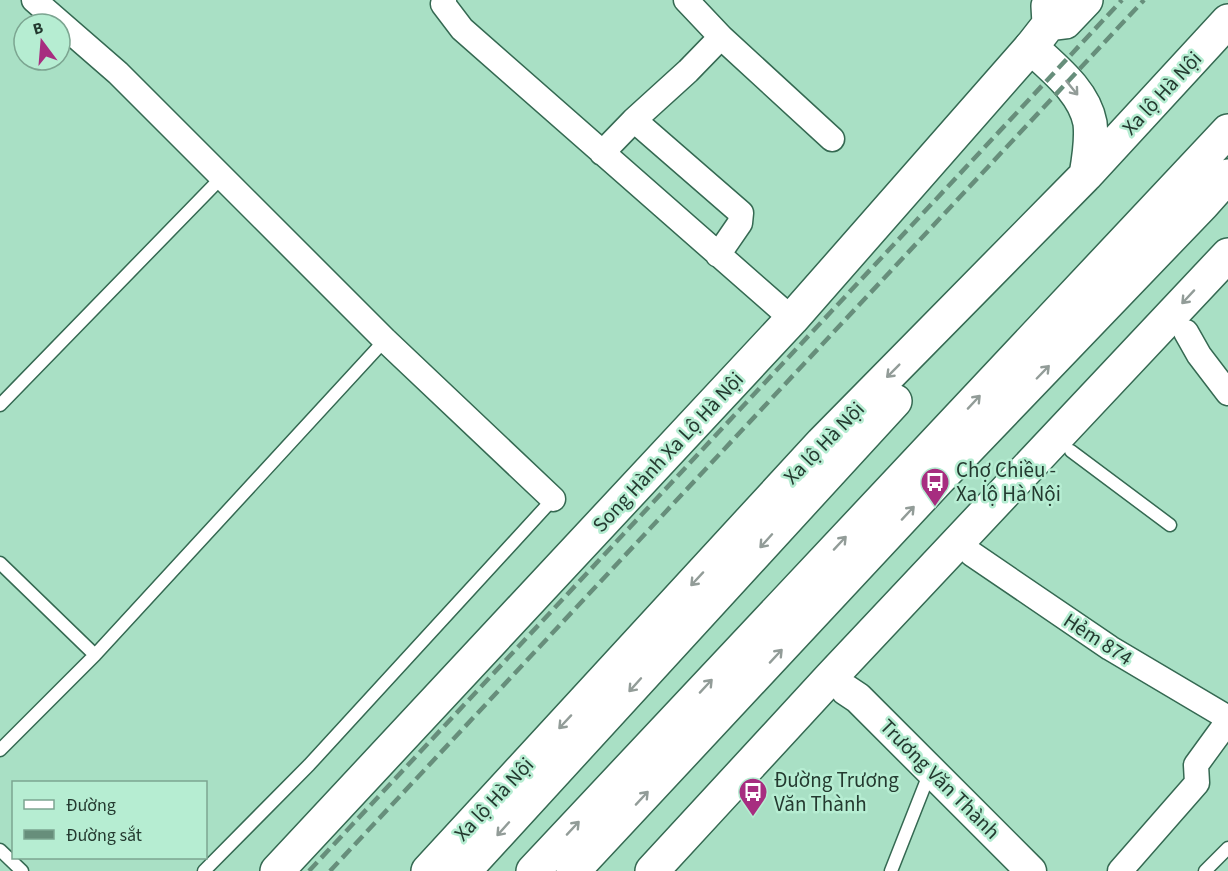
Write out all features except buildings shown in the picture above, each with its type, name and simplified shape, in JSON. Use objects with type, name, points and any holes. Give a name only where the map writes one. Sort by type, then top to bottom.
[{"type":"main road","name":"Song Hành Xa Lộ Hà Nội","points":[[277,871],[792,319],[1044,24],[1065,22],[1086,0]]},
{"type":"main road","name":"Xa lộ Hà Nội","points":[[428,871],[822,443],[1086,175],[1228,21]]},
{"type":"main road","points":[[1044,24],[1064,78],[1080,98],[1090,122],[1086,175]]},
{"type":"main road","name":"Xa lộ Hà Nội","points":[[464,871],[876,420],[1228,47]]},
{"type":"main road","points":[[534,871],[1228,131]]},
{"type":"main road","points":[[573,871],[938,480],[1228,176]]},
{"type":"main road","points":[[1028,261],[1037,225]]},
{"type":"main road","points":[[681,871],[838,684],[1228,255]]},
{"type":"main road","points":[[652,871],[838,684],[972,554],[1228,288]]},
{"type":"main road","points":[[822,443],[876,420]]},
{"type":"street","points":[[34,0],[118,73],[385,340],[553,499]]},
{"type":"street","points":[[444,0],[443,4],[462,29],[792,319]]},
{"type":"street","points":[[686,0],[722,37],[832,139]]},
{"type":"street","points":[[602,153],[722,37]]},
{"type":"street","points":[[634,120],[741,213],[740,223],[718,255]]},
{"type":"street","points":[[1186,332],[1199,355],[1228,393]]},
{"type":"street","name":"Hẻm 874","points":[[972,554],[1110,648],[1228,719]]},
{"type":"street","name":"Trương Văn Thành","points":[[838,684],[858,698],[1031,871]]},
{"type":"street","points":[[1120,871],[1197,783],[1196,765],[1228,719]]},
{"type":"lane","points":[[0,405],[222,177]]},
{"type":"lane","points":[[0,750],[95,655],[385,340]]},
{"type":"lane","points":[[1071,451],[1170,525]]},
{"type":"lane","points":[[204,871],[309,765],[553,499]]},
{"type":"lane","points":[[0,563],[95,655]]},
{"type":"lane","points":[[891,871],[931,770]]},
{"type":"lane","points":[[1205,871],[1228,848]]},
{"type":"lane","points":[[0,849],[22,871]]},
{"type":"railway","points":[[309,871],[1122,0]]},
{"type":"railway","points":[[330,871],[1144,0]]},
{"type":"place","name":"Chợ Chiều - Xa lộ Hà Nội","points":[[935,508]]},
{"type":"place","name":"Đường Trương Văn Thành","points":[[753,818]]}]
